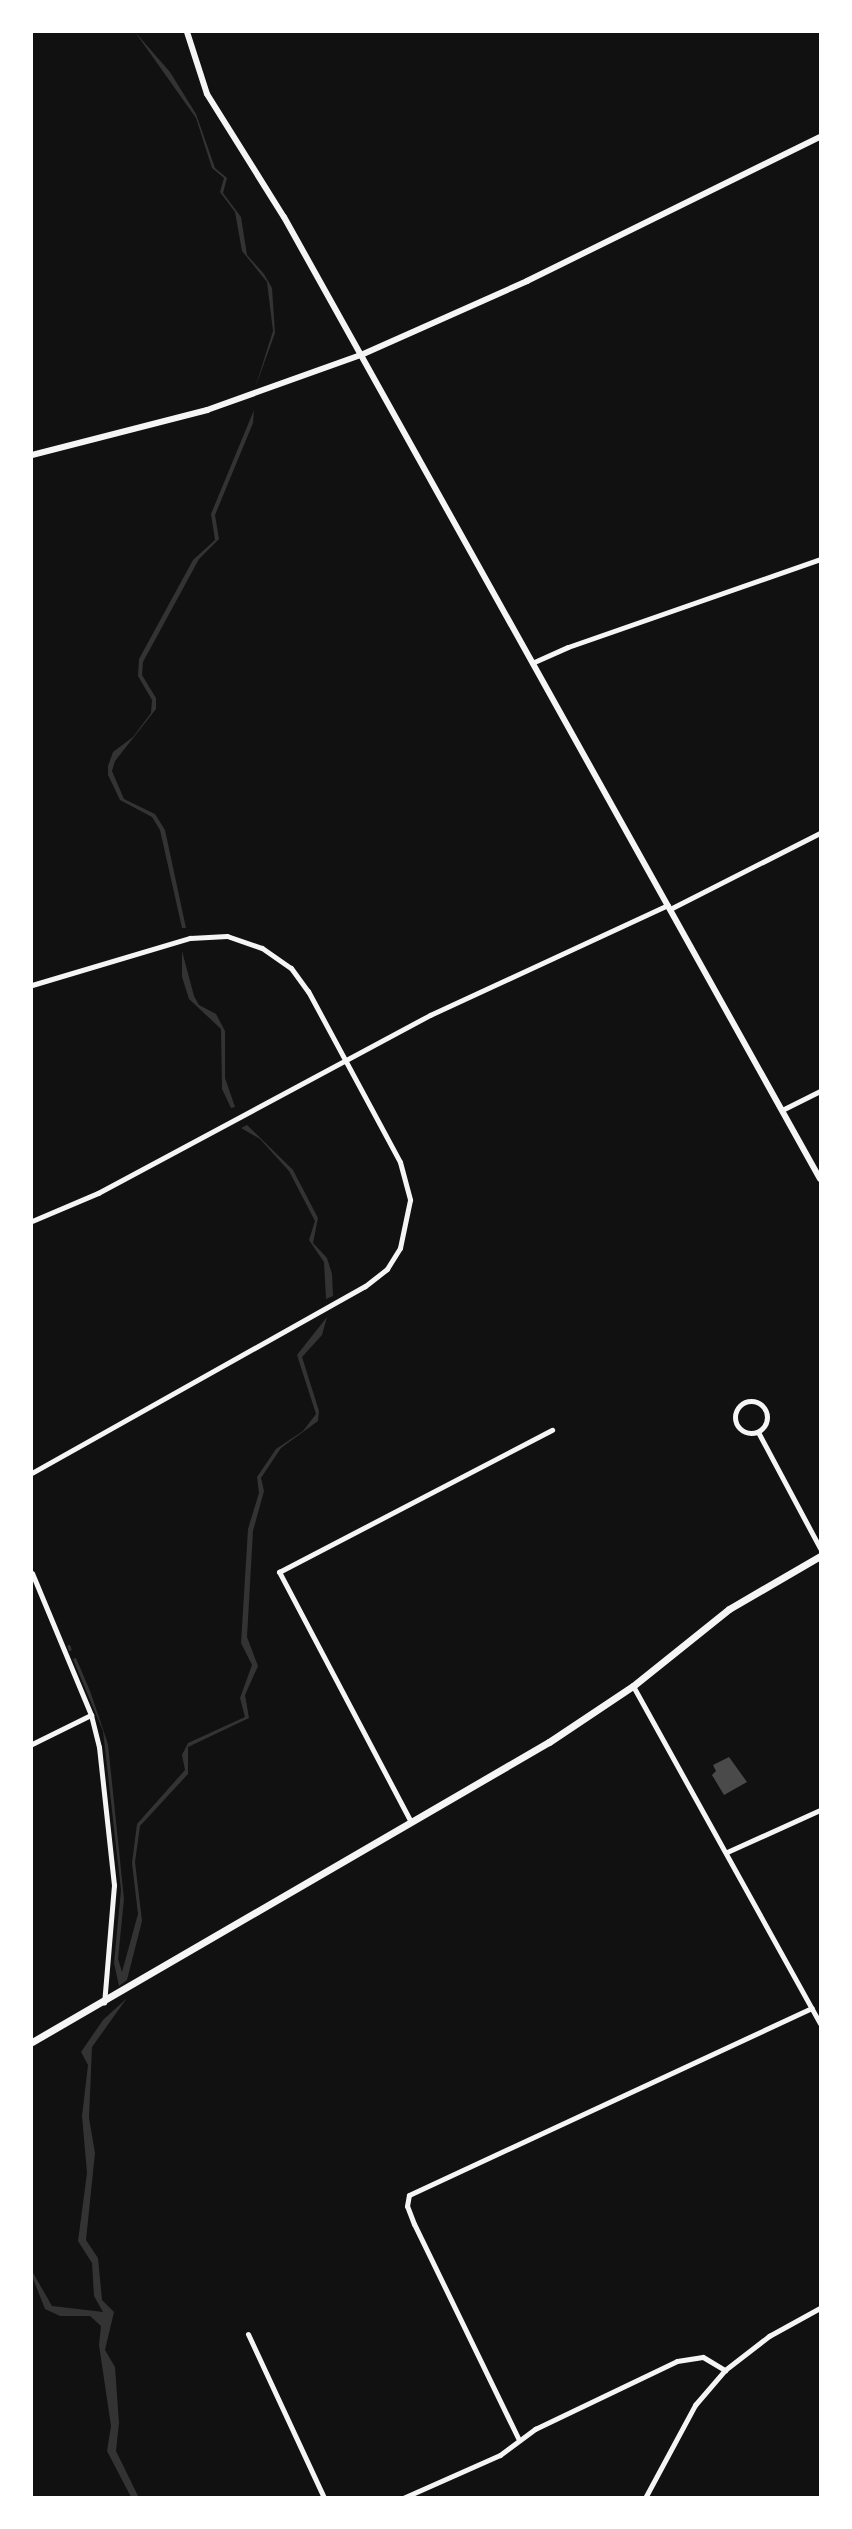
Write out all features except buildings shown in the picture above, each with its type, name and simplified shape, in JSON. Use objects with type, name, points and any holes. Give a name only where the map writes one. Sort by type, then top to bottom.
[{"type":"main road","points":[[32,2042],[104,2003],[411,1822],[633,1686],[729,1609],[821,1556]]},
{"type":"street","points":[[187,32],[207,94],[266,186],[821,1179]]},
{"type":"street","points":[[32,455],[207,410],[361,355],[530,280],[821,136]]},
{"type":"street","points":[[532,663],[821,559]]},
{"type":"street","points":[[32,1221],[98,1193],[441,1010],[669,907],[821,833]]},
{"type":"street","points":[[32,985],[190,938],[238,939],[262,948],[291,968],[345,1060],[408,1184],[408,1226],[387,1269],[354,1293],[32,1473]]},
{"type":"street","points":[[782,1110],[821,1091]]},
{"type":"street","points":[[756,1402],[766,1411],[766,1423],[758,1432],[744,1433],[736,1424],[735,1413],[744,1403],[756,1402]]},
{"type":"street","points":[[411,1822],[279,1572],[552,1430]]},
{"type":"street","points":[[758,1432],[821,1548]]},
{"type":"street","points":[[32,1573],[92,1715],[114,1885],[104,2003]]},
{"type":"street","points":[[633,1686],[821,2024]]},
{"type":"street","points":[[32,1744],[92,1715]]},
{"type":"street","points":[[727,1852],[821,1810]]},
{"type":"street","points":[[519,2440],[414,2224],[407,2206],[409,2195],[812,2008]]},
{"type":"street","points":[[645,2497],[695,2406],[725,2370],[769,2336],[821,2308]]},
{"type":"street","points":[[248,2334],[324,2497]]},
{"type":"street","points":[[403,2497],[500,2455],[519,2440],[677,2361],[703,2357],[725,2370]]},
{"type":"shaded area","points":[[135,32],[170,72],[196,114],[215,168],[227,178],[223,193],[241,217],[247,255],[272,288],[275,333],[255,388],[273,331],[267,282],[242,251],[235,212],[220,192],[224,178],[212,168],[196,118]]},
{"type":"shaded area","points":[[254,410],[253,423],[215,515],[219,539],[199,559],[143,662],[142,675],[156,698],[156,709],[115,761],[112,771],[124,799],[155,814],[165,830],[186,928],[182,928],[160,830],[152,817],[120,800],[108,775],[108,766],[113,752],[133,737],[151,713],[152,700],[138,676],[139,659],[193,560],[215,540],[211,514]]},
{"type":"shaded area","points":[[182,951],[194,996],[199,1005],[216,1014],[225,1031],[225,1078],[235,1107],[231,1108],[222,1089],[221,1029],[189,999],[182,977]]},
{"type":"shaded area","points":[[247,1125],[293,1170],[318,1218],[313,1243],[327,1258],[332,1274],[333,1296],[326,1299],[324,1262],[309,1240],[315,1221],[289,1171],[260,1139],[241,1128]]},
{"type":"shaded area","points":[[327,1317],[322,1335],[302,1357],[319,1411],[318,1421],[281,1448],[261,1478],[264,1491],[253,1531],[247,1637],[258,1666],[245,1695],[249,1718],[188,1747],[188,1774],[140,1826],[135,1862],[142,1921],[127,1980],[119,1986],[114,1963],[121,1890],[103,1731],[73,1659],[76,1658],[90,1691],[108,1744],[124,1899],[118,1959],[122,1972],[138,1914],[132,1863],[137,1824],[185,1770],[182,1755],[188,1743],[245,1717],[240,1698],[252,1665],[241,1643],[248,1529],[259,1493],[257,1477],[276,1449],[303,1431],[316,1414],[297,1355]]},
{"type":"shaded area","points":[[127,1998],[92,2047],[89,2118],[95,2153],[86,2240],[98,2258],[102,2300],[114,2312],[105,2350],[115,2367],[119,2423],[116,2451],[139,2498],[131,2497],[107,2451],[111,2426],[99,2345],[101,2326],[90,2316],[60,2316],[45,2309],[32,2276],[32,2271],[52,2306],[103,2312],[94,2296],[92,2263],[78,2241],[87,2173],[82,2116],[88,2065],[81,2052],[103,2020]]}]
